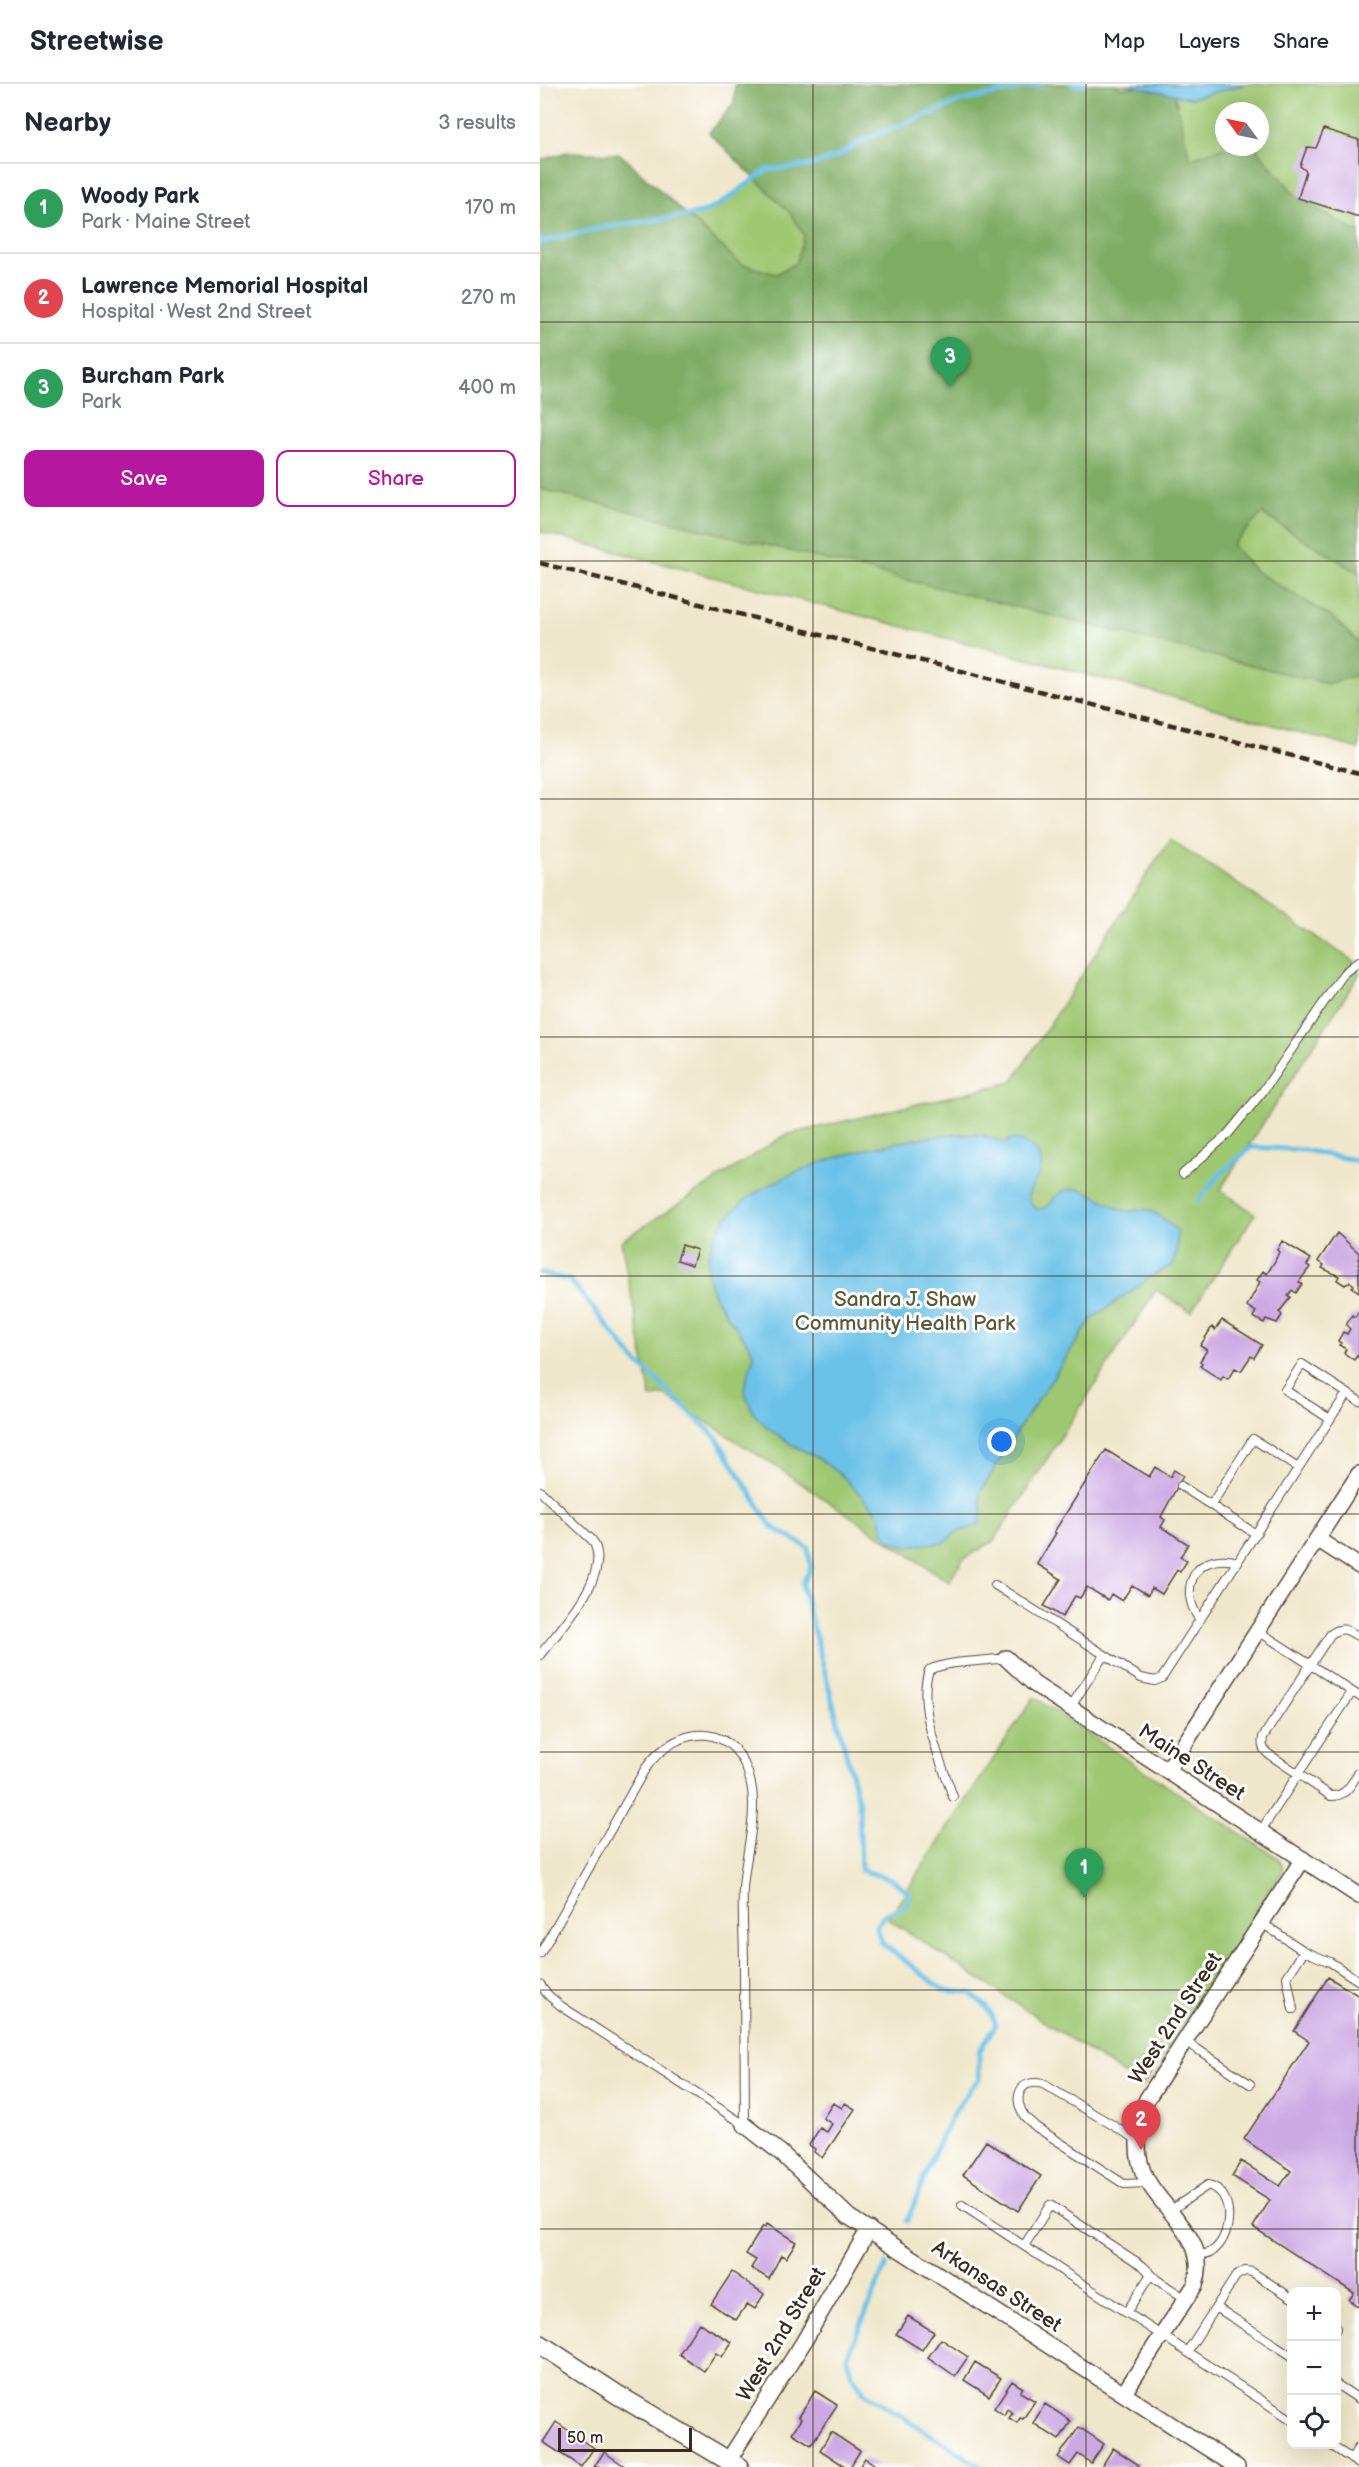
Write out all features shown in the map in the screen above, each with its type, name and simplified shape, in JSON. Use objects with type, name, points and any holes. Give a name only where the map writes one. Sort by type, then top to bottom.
[{"type":"street","points":[[1167,1771],[1359,1474]]},
{"type":"street","points":[[1317,1539],[1359,1566]]},
{"type":"street","name":"Maine Street","points":[[1006,1658],[1034,1684],[1359,1896]]},
{"type":"street","name":"West 2nd Street","points":[[1197,2255],[1171,2210],[1149,2183],[1142,2169],[1138,2140],[1140,2121],[1148,2099],[1303,1859]]},
{"type":"street","name":"Arkansas Street","points":[[746,2124],[781,2153],[849,2217],[1237,2467]]},
{"type":"street","name":"West 2nd Street","points":[[733,2464],[869,2229]]},
{"type":"street","points":[[1124,2393],[1186,2299],[1200,2272],[1197,2255]]},
{"type":"street","points":[[540,2344],[618,2395],[733,2464]]},
{"type":"lane","points":[[1183,1174],[1228,1134],[1263,1090],[1344,973],[1359,961]]},
{"type":"lane","points":[[1330,1419],[1285,1390],[1302,1364],[1359,1401]]},
{"type":"lane","points":[[995,1585],[1141,1678],[1155,1681],[1167,1671],[1347,1393]]},
{"type":"lane","points":[[1211,1505],[1253,1439],[1298,1468]]},
{"type":"lane","points":[[1181,1486],[1256,1534]]},
{"type":"lane","points":[[540,1491],[592,1540],[597,1547],[598,1555],[594,1577],[587,1592],[540,1655]]},
{"type":"lane","points":[[1200,1620],[1190,1603],[1190,1585],[1194,1577],[1212,1560],[1220,1558],[1238,1562]]},
{"type":"lane","points":[[1359,1636],[1348,1629],[1336,1630],[1310,1665],[1262,1742],[1267,1754],[1331,1796],[1337,1796],[1348,1790],[1359,1772]]},
{"type":"lane","points":[[1258,1631],[1355,1694],[1260,1832]]},
{"type":"lane","points":[[1070,1708],[1104,1654]]},
{"type":"lane","points":[[953,1797],[930,1725],[924,1684],[929,1670],[942,1664],[1006,1658]]},
{"type":"lane","points":[[540,1954],[639,1779],[658,1752],[677,1739],[696,1734],[710,1735],[729,1745],[746,1768],[753,1792],[743,1889],[746,2124]]},
{"type":"lane","points":[[1262,1923],[1304,1951],[1330,1962],[1359,1981]]},
{"type":"lane","points":[[1293,2009],[1287,1977],[1304,1951]]},
{"type":"lane","points":[[540,1984],[561,2006],[746,2124]]},
{"type":"lane","points":[[1185,2041],[1250,2084]]},
{"type":"lane","points":[[1138,2140],[1043,2084],[1035,2082],[1026,2084],[1020,2091],[1018,2101],[1025,2117],[1036,2127],[1124,2184],[1149,2183]]},
{"type":"lane","points":[[1171,2210],[1208,2185],[1217,2187],[1223,2195],[1228,2217],[1227,2231],[1211,2252],[1197,2255]]},
{"type":"lane","points":[[962,2205],[1287,2417]]},
{"type":"lane","points":[[1024,2246],[1050,2205],[1143,2266],[1186,2299]]},
{"type":"lane","points":[[1187,2352],[1236,2276],[1245,2271],[1252,2272],[1287,2295]]},
{"type":"lane","points":[[1126,2313],[1151,2274]]},
{"type":"lane","points":[[1216,2307],[1287,2353]]},
{"type":"lane","points":[[1341,2387],[1359,2399]]},
{"type":"lane","points":[[1336,2449],[1355,2461],[1359,2447]]},
{"type":"green space","points":[[735,84],[1112,84],[1122,88],[1172,85],[1190,158],[1215,150],[1215,156],[1263,156],[1298,198],[1359,233],[1359,573],[1262,514],[1232,545],[1255,571],[1332,617],[1359,643],[1359,674],[1327,684],[540,489],[540,160],[567,152],[620,154],[741,264],[776,274],[796,263],[804,235],[790,213],[709,133],[734,103]]},
{"type":"green space","points":[[1041,84],[1123,84],[1191,98],[1247,84],[1359,84],[1359,749],[1173,697],[540,532],[540,242],[702,213],[722,203],[767,170]]},
{"type":"green space","name":"Sandra J. Shaw Community Health Park","points":[[1170,839],[1359,965],[1359,975],[1220,1190],[1255,1214],[1191,1312],[1156,1290],[994,1541],[963,1559],[949,1582],[664,1395],[651,1398],[621,1241],[785,1135],[1012,1082]]},
{"type":"green space","points":[[1034,1697],[1278,1858],[1283,1867],[1280,1876],[1143,2087],[888,1919]]},
{"type":"water","points":[[1123,84],[1247,84],[1191,98]]},
{"type":"water","points":[[954,1134],[982,1135],[1006,1143],[1010,1139],[1016,1140],[1032,1148],[1041,1160],[1038,1177],[1028,1195],[1036,1209],[1049,1205],[1061,1192],[1082,1190],[1120,1209],[1148,1210],[1157,1214],[1177,1230],[1177,1250],[1173,1265],[1154,1275],[1092,1319],[1020,1427],[980,1493],[982,1511],[979,1525],[955,1533],[944,1543],[906,1546],[891,1541],[883,1532],[879,1514],[842,1476],[818,1458],[770,1430],[753,1413],[744,1389],[754,1355],[714,1295],[708,1272],[713,1239],[733,1211],[764,1188],[802,1170],[844,1155],[885,1145]]},
{"type":"building","points":[[1324,129],[1359,140],[1359,217],[1298,198],[1306,171],[1300,166],[1307,147],[1316,148]]},
{"type":"building","points":[[1337,1233],[1359,1253],[1359,1292],[1352,1287],[1354,1285],[1350,1282],[1345,1285],[1337,1280],[1339,1276],[1322,1268],[1324,1265],[1318,1261]]},
{"type":"building","points":[[1282,1241],[1311,1259],[1307,1265],[1310,1267],[1299,1282],[1302,1284],[1296,1293],[1292,1290],[1288,1296],[1291,1297],[1279,1312],[1282,1315],[1277,1323],[1266,1319],[1264,1323],[1253,1317],[1256,1312],[1247,1306],[1260,1282],[1257,1280],[1263,1271],[1267,1274],[1275,1261]]},
{"type":"building","points":[[682,1245],[697,1250],[692,1265],[677,1260]]},
{"type":"building","points":[[1359,1311],[1359,1358],[1357,1356],[1354,1360],[1344,1353],[1346,1349],[1339,1345],[1341,1343],[1338,1341],[1343,1332],[1347,1334],[1350,1329],[1346,1325],[1352,1315],[1355,1317]]},
{"type":"building","points":[[1222,1320],[1262,1345],[1254,1358],[1251,1356],[1241,1371],[1235,1368],[1228,1379],[1223,1376],[1221,1380],[1200,1366],[1202,1363],[1200,1361],[1207,1350],[1200,1346],[1212,1327],[1215,1330]]},
{"type":"building","points":[[1106,1450],[1149,1477],[1155,1467],[1170,1477],[1174,1470],[1183,1476],[1161,1517],[1165,1520],[1161,1527],[1188,1544],[1180,1557],[1187,1561],[1180,1572],[1177,1570],[1162,1594],[1152,1588],[1148,1595],[1132,1585],[1122,1601],[1111,1594],[1108,1600],[1087,1587],[1080,1598],[1075,1596],[1062,1617],[1044,1606],[1061,1579],[1037,1564],[1056,1533],[1054,1532]]},
{"type":"building","points":[[1328,1977],[1359,1996],[1359,2307],[1349,2300],[1354,2293],[1253,2227],[1270,2200],[1232,2176],[1241,2161],[1280,2186],[1291,2171],[1244,2139],[1309,2041],[1294,2031]]},
{"type":"building","points":[[833,2103],[842,2108],[845,2103],[855,2109],[822,2158],[809,2145],[820,2128],[827,2132],[832,2124],[823,2118]]},
{"type":"building","points":[[986,2141],[1041,2176],[1018,2211],[963,2175]]},
{"type":"building","points":[[767,2224],[796,2242],[786,2258],[781,2255],[769,2279],[751,2268],[756,2260],[746,2254],[763,2226]]},
{"type":"building","points":[[732,2272],[764,2294],[755,2309],[747,2304],[736,2320],[711,2304]]},
{"type":"building","points":[[908,2316],[934,2332],[922,2350],[896,2334]]},
{"type":"building","points":[[699,2323],[732,2342],[722,2357],[716,2353],[704,2371],[679,2354]]},
{"type":"building","points":[[941,2339],[968,2357],[955,2376],[928,2357]]},
{"type":"building","points":[[975,2362],[1001,2378],[989,2396],[964,2380]]},
{"type":"building","points":[[1012,2381],[1023,2388],[1020,2392],[1035,2401],[1023,2419],[1020,2418],[1017,2423],[1009,2418],[1013,2413],[1007,2409],[1004,2415],[994,2408]]},
{"type":"building","points":[[815,2391],[837,2405],[811,2445],[792,2433]]},
{"type":"building","points":[[1045,2404],[1071,2421],[1059,2440],[1033,2423]]},
{"type":"building","points":[[556,2422],[594,2448],[581,2467],[543,2442]]},
{"type":"building","points":[[1079,2427],[1104,2444],[1091,2463],[1078,2454],[1070,2465],[1058,2457]]},
{"type":"building","points":[[831,2432],[860,2451],[850,2467],[846,2467],[820,2450]]},
{"type":"building","points":[[1113,2448],[1139,2465],[1138,2467],[1102,2466]]},
{"type":"building","points":[[604,2452],[626,2467],[594,2467]]},
{"type":"building","points":[[865,2458],[878,2467],[859,2467]]},
{"type":"waterway","points":[[540,242],[606,227],[702,213],[722,203],[767,170],[808,166],[836,157],[866,139],[961,101],[1041,84]]},
{"type":"waterway","points":[[1072,84],[1085,84]]},
{"type":"waterway","points":[[1198,1201],[1220,1174],[1251,1147],[1304,1150],[1359,1161]]},
{"type":"waterway","points":[[540,1273],[570,1280],[634,1359],[716,1437],[771,1526],[808,1548],[811,1568],[802,1584],[859,1803],[861,1870],[891,1879],[909,1893],[908,1905],[884,1915],[876,1926],[882,1943],[943,1990],[970,1993],[987,2007],[996,2024],[979,2052],[979,2079],[966,2094],[946,2128],[907,2221]]},
{"type":"waterway","points":[[886,2265],[847,2357],[852,2375],[864,2392],[981,2467]]},
{"type":"railway","points":[[540,563],[1359,773]]},
{"type":"place","name":"Burcham Park","points":[[950,387]]},
{"type":"place","name":"Woody Park","points":[[1084,1898]]},
{"type":"place","name":"Lawrence Memorial Hospital","points":[[1141,2150]]}]
